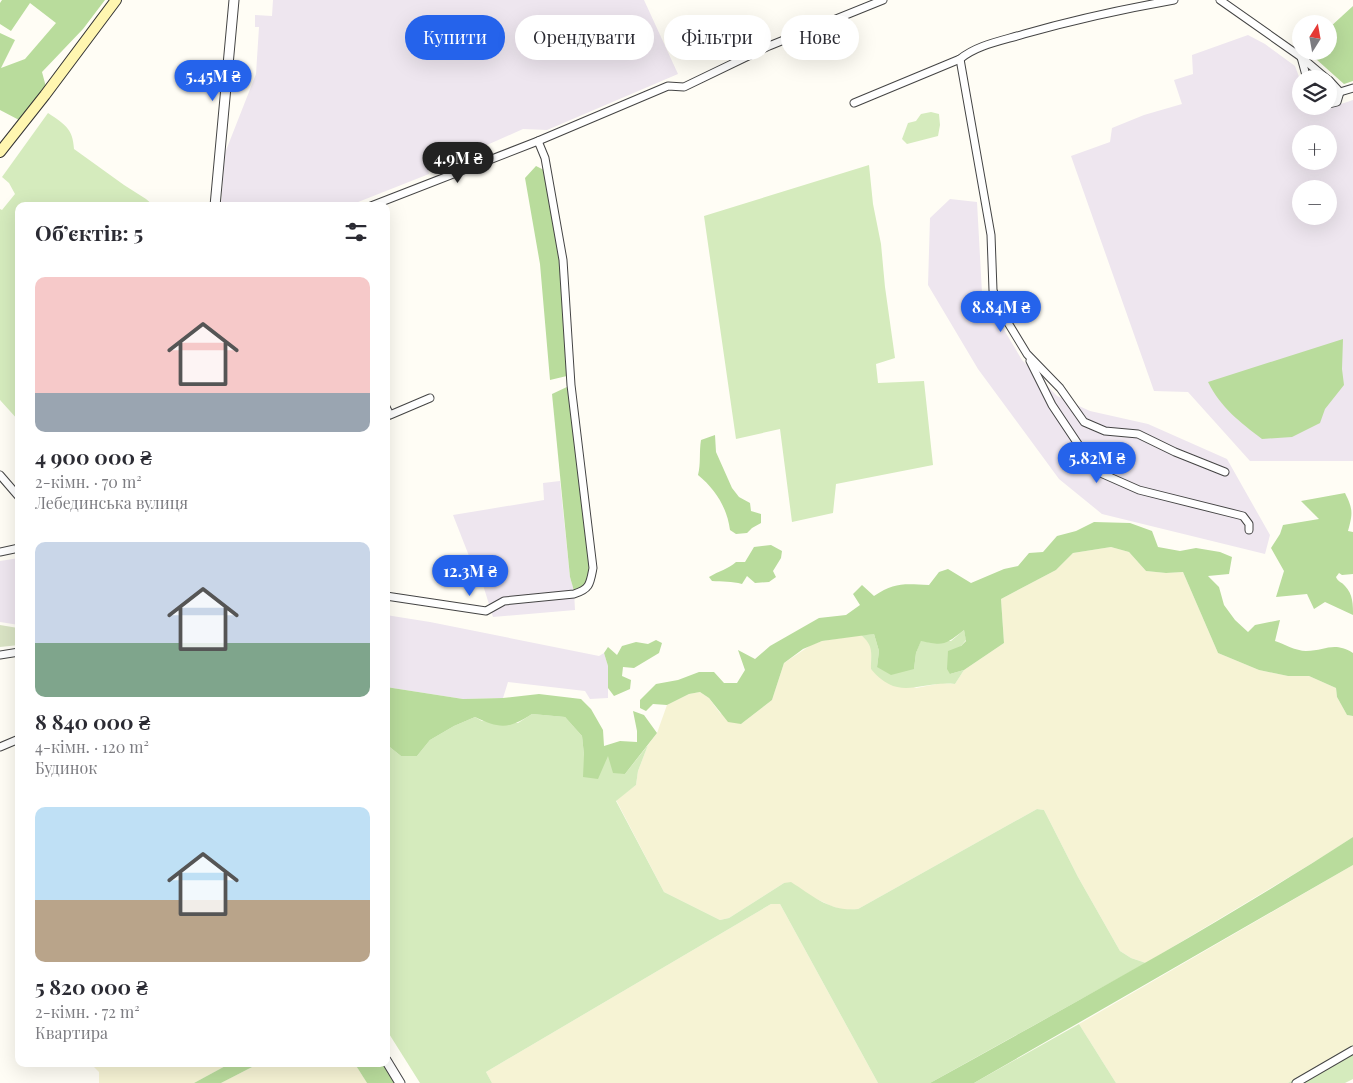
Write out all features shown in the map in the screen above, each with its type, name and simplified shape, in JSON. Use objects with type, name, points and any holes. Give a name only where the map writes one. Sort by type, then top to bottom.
[{"type":"main road","points":[[0,152],[45,96],[116,0]]},
{"type":"street","points":[[215,202],[234,0]]},
{"type":"street","points":[[381,202],[538,142],[668,86],[684,87],[769,46],[883,0]]},
{"type":"street","points":[[854,103],[960,60],[970,50],[1076,20],[1174,0]]},
{"type":"street","points":[[1220,0],[1292,51]]},
{"type":"street","points":[[960,60],[991,235],[993,290],[999,308],[1027,354],[1052,405],[1096,471],[1139,490],[1243,516],[1249,524],[1249,530]]},
{"type":"street","points":[[1305,60],[1316,70]]},
{"type":"street","points":[[1340,92],[1353,88]]},
{"type":"street","points":[[1337,89],[1340,92]]},
{"type":"street","points":[[1337,102],[1340,92]]},
{"type":"street","points":[[390,597],[486,611],[504,601],[574,594],[584,591],[590,585],[593,568],[572,385],[563,260],[545,158],[538,142]]},
{"type":"street","points":[[1027,354],[1060,388],[1084,422],[1105,432],[1138,434],[1175,452],[1225,472]]},
{"type":"street","points":[[390,415],[430,398]]},
{"type":"street","points":[[0,475],[15,492]]},
{"type":"street","points":[[0,552],[15,549]]},
{"type":"street","points":[[0,655],[15,653]]},
{"type":"street","points":[[0,747],[15,741]]},
{"type":"street","points":[[1296,1083],[1353,1050]]},
{"type":"street","points":[[390,1067],[400,1083]]},
{"type":"shaded area","points":[[273,0],[644,0],[651,15],[515,15],[515,60],[654,60],[654,22],[664,44],[664,60],[672,60],[678,74],[547,130],[523,129],[469,153],[470,156],[457,161],[450,146],[425,155],[429,174],[358,202],[221,202],[225,153],[256,74],[259,27],[255,27],[255,15],[272,16]]},
{"type":"shaded area","points":[[1248,35],[1265,44],[1295,66],[1296,70],[1292,70],[1292,115],[1337,115],[1337,105],[1353,100],[1353,461],[1250,461],[1188,392],[1154,391],[1071,156],[1110,142],[1112,128],[1144,115],[1182,104],[1174,80],[1193,74],[1192,55]]},
{"type":"shaded area","points":[[950,199],[977,202],[982,293],[1022,360],[1057,396],[1090,411],[1148,424],[1227,459],[1270,535],[1265,554],[1102,514],[1059,479],[978,369],[928,285],[930,218]]},
{"type":"shaded area","points":[[560,481],[575,610],[493,617],[483,585],[480,584],[453,515],[544,500],[543,483]]},
{"type":"shaded area","points":[[1111,547],[1129,552],[1146,571],[1183,572],[1218,653],[1259,670],[1288,676],[1309,676],[1336,688],[1337,697],[1347,715],[1353,716],[1353,837],[1146,963],[1131,958],[1120,951],[1078,877],[1044,810],[1037,809],[858,909],[844,910],[831,906],[784,883],[729,918],[720,920],[664,892],[616,800],[636,785],[638,771],[648,745],[657,733],[667,705],[689,694],[700,692],[709,698],[720,713],[741,724],[772,700],[784,663],[811,645],[822,641],[861,635],[870,642],[872,649],[871,669],[916,688],[942,683],[955,684],[964,670],[1004,643],[1001,599],[1056,570],[1073,553]]},
{"type":"shaded area","points":[[15,559],[15,624],[0,622],[0,561]]},
{"type":"shaded area","points":[[390,616],[599,656],[604,653],[608,666],[608,698],[590,699],[585,691],[508,682],[503,698],[463,699],[390,688]]},
{"type":"shaded area","points":[[1353,865],[1353,1045],[1288,1083],[1116,1083],[1079,1024]]},
{"type":"shaded area","points":[[771,904],[780,904],[878,1083],[492,1083],[486,1072]]},
{"type":"shaded area","points":[[94,1067],[223,1067],[194,1083],[99,1083],[99,1072]]},
{"type":"shaded area","points":[[252,1067],[357,1067],[367,1083],[221,1083]]},
{"type":"green space","points":[[2,0],[105,0],[83,29],[42,72],[46,87],[21,121],[0,110],[0,33],[15,40],[1,68],[25,59],[56,23],[30,3],[11,31],[0,24],[0,3]]},
{"type":"green space","points":[[1353,6],[1353,81],[1344,84],[1337,78],[1337,70],[1328,70],[1317,60],[1338,60],[1338,20]]},
{"type":"green space","points":[[931,112],[939,114],[938,136],[907,144],[902,139],[908,123],[916,121],[921,114]]},
{"type":"green space","points":[[48,113],[70,131],[74,149],[149,202],[15,202],[15,417],[0,400],[0,209],[2,210],[15,194],[9,183],[2,177]]},
{"type":"green space","points":[[869,165],[895,358],[876,364],[878,383],[924,381],[933,465],[836,484],[833,513],[792,522],[780,429],[736,439],[704,216]]},
{"type":"green space","points":[[536,166],[546,171],[563,260],[571,375],[550,380],[540,264],[525,178]]},
{"type":"green space","points":[[1343,339],[1342,369],[1344,385],[1325,409],[1320,423],[1292,437],[1262,439],[1225,407],[1208,382]]},
{"type":"green space","points":[[569,386],[591,568],[585,588],[574,591],[570,577],[552,394]]},
{"type":"green space","points":[[715,435],[716,452],[732,488],[739,497],[750,503],[751,511],[761,514],[761,523],[747,533],[736,534],[730,530],[726,514],[719,499],[710,486],[698,475],[701,440]]},
{"type":"green space","points":[[1345,493],[1350,503],[1351,511],[1348,531],[1353,532],[1353,574],[1342,575],[1339,573],[1336,577],[1350,592],[1353,615],[1325,602],[1314,609],[1307,594],[1276,597],[1284,571],[1271,548],[1280,534],[1283,525],[1319,519],[1301,501]]},
{"type":"green space","points":[[1094,522],[1130,523],[1152,531],[1158,547],[1180,551],[1196,548],[1220,552],[1232,557],[1229,574],[1208,576],[1219,587],[1224,605],[1235,620],[1248,632],[1255,625],[1280,620],[1275,641],[1302,651],[1335,647],[1346,649],[1353,653],[1353,716],[1347,715],[1337,697],[1336,688],[1309,676],[1288,676],[1259,670],[1218,653],[1183,572],[1146,571],[1129,552],[1111,547],[1073,553],[1056,570],[1001,599],[1004,643],[964,670],[950,674],[947,669],[948,651],[961,646],[966,641],[964,630],[953,639],[944,643],[935,644],[921,641],[916,653],[914,669],[891,675],[877,667],[879,651],[874,634],[822,641],[803,649],[784,663],[772,700],[741,724],[728,722],[709,698],[700,692],[689,694],[667,705],[653,704],[646,711],[640,708],[640,700],[656,684],[678,680],[699,672],[714,672],[724,683],[737,683],[745,670],[738,650],[755,659],[770,646],[819,618],[846,615],[860,605],[853,594],[862,585],[874,596],[894,586],[929,585],[939,572],[948,569],[971,583],[1004,569],[1018,566],[1029,553],[1043,552],[1057,536],[1076,531]]},
{"type":"green space","points":[[771,545],[782,551],[781,558],[773,571],[776,577],[769,582],[755,583],[747,576],[742,584],[712,581],[709,577],[736,562],[745,562],[754,547]]},
{"type":"green space","points":[[0,625],[15,628],[15,645],[0,647]]},
{"type":"green space","points":[[964,630],[966,640],[961,646],[950,674],[964,670],[955,684],[910,688],[891,685],[881,679],[871,669],[870,646],[861,635],[874,634],[879,651],[877,667],[914,669],[916,653],[921,640],[951,641]]},
{"type":"green space","points":[[656,640],[662,643],[659,653],[634,668],[623,667],[622,676],[631,680],[630,689],[614,696],[608,688],[608,666],[604,653],[608,647],[617,655],[622,646],[636,642],[648,644]]},
{"type":"green space","points":[[390,688],[463,699],[503,698],[539,694],[581,699],[591,709],[603,730],[604,746],[620,741],[637,742],[633,711],[644,715],[657,733],[625,774],[613,773],[608,756],[598,779],[583,777],[584,755],[582,736],[565,717],[532,714],[504,726],[491,724],[475,717],[454,726],[430,740],[417,756],[401,756],[390,747]]},
{"type":"green space","points":[[532,714],[565,717],[582,736],[584,755],[608,755],[625,774],[648,745],[638,771],[636,785],[616,801],[664,892],[720,920],[729,918],[784,883],[791,882],[822,902],[839,908],[858,909],[1037,809],[1044,810],[1078,877],[1120,951],[1131,958],[1146,963],[930,1083],[878,1083],[780,904],[771,904],[486,1072],[492,1083],[420,1083],[390,1035],[390,747],[401,756],[417,756],[430,740],[454,726],[475,717],[482,721],[518,723]]},
{"type":"green space","points":[[1353,837],[1353,865],[974,1083],[930,1083],[1196,933]]},
{"type":"green space","points":[[1079,1024],[1116,1083],[974,1083]]},
{"type":"green space","points":[[1353,1045],[1353,1079],[1345,1083],[1288,1083]]},
{"type":"green space","points":[[223,1067],[252,1067],[221,1083],[194,1083]]},
{"type":"green space","points":[[357,1067],[388,1067],[400,1083],[367,1083]]}]
